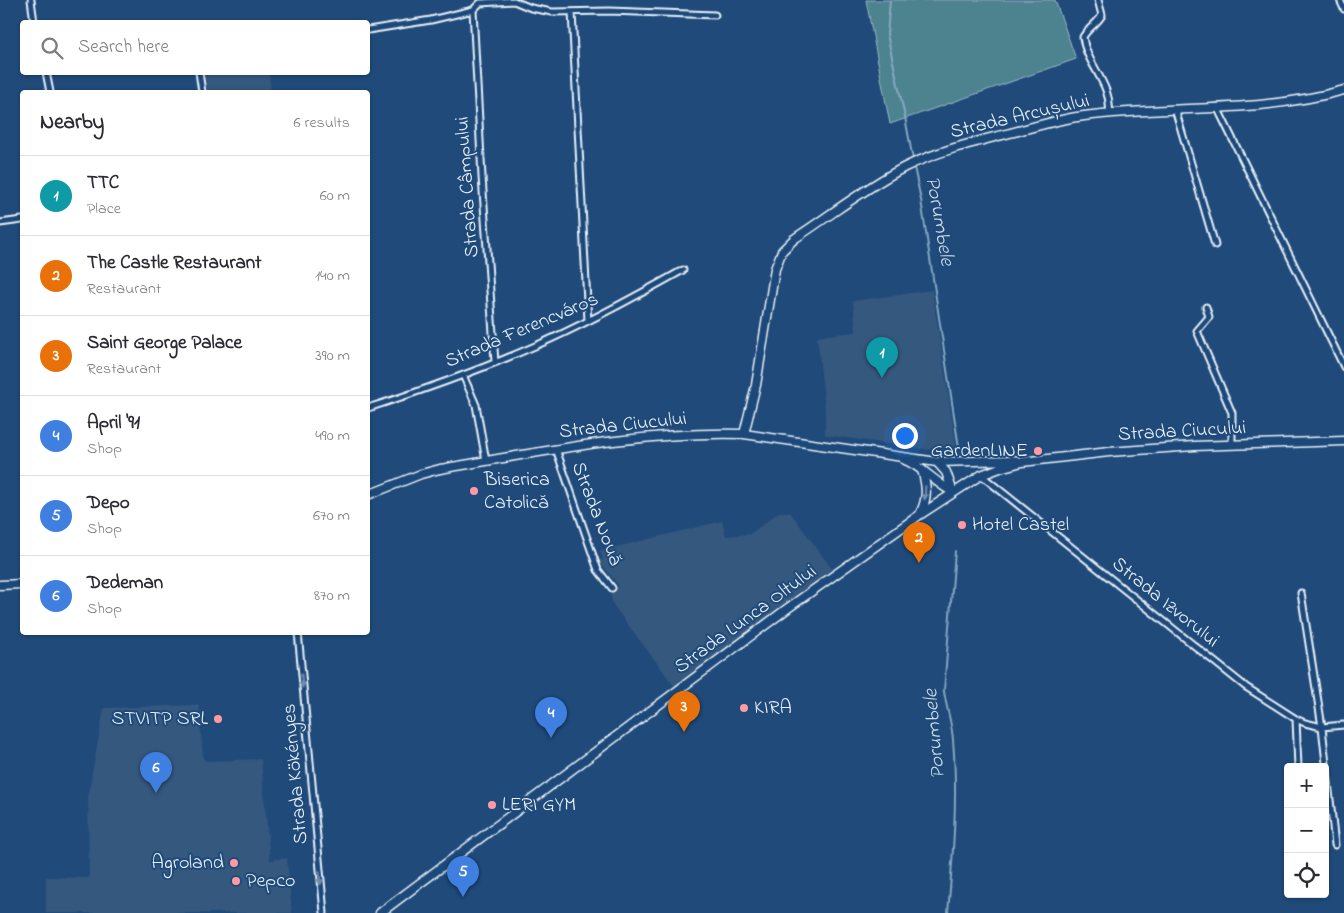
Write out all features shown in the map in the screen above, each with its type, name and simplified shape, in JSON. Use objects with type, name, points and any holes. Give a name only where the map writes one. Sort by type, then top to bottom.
[{"type":"main road","name":"Strada Arcușului","points":[[744,434],[756,385],[775,268],[782,251],[794,239],[878,183],[917,162],[976,142],[1051,122],[1084,116],[1283,102],[1317,97],[1344,90]]},
{"type":"main road","name":"Strada Ciucului","points":[[370,494],[421,474],[486,461],[556,449],[681,434],[744,434],[887,454]]},
{"type":"main road","name":"Strada Ciucului","points":[[1022,462],[1122,451],[1344,441]]},
{"type":"main road","points":[[887,454],[936,462],[1012,460],[1022,462]]},
{"type":"main road","points":[[887,454],[909,462],[953,492]]},
{"type":"main road","points":[[936,462],[946,472],[953,492]]},
{"type":"main road","name":"Strada Lunca Oltului","points":[[380,913],[702,671],[918,516],[981,475],[1022,462]]},
{"type":"main road","points":[[918,516],[926,497],[922,470]]},
{"type":"main road","points":[[0,585],[20,584]]},
{"type":"street","points":[[31,0],[34,20]]},
{"type":"street","points":[[1098,0],[1102,15],[1099,21],[1083,37],[1086,48],[1108,94],[1109,114]]},
{"type":"street","points":[[1340,0],[1344,9]]},
{"type":"street","points":[[370,30],[431,20],[473,10],[480,3],[514,1],[531,8],[552,12],[610,11],[715,15]]},
{"type":"street","name":"Strada Câmpului","points":[[473,10],[495,362]]},
{"type":"street","points":[[572,12],[588,321]]},
{"type":"street","points":[[47,75],[50,90]]},
{"type":"street","points":[[199,75],[202,90]]},
{"type":"street","points":[[1217,107],[1344,367]]},
{"type":"street","points":[[1176,109],[1215,245]]},
{"type":"street","points":[[0,223],[20,220]]},
{"type":"street","name":"Strada Ferencváros","points":[[370,407],[463,375],[535,346],[588,321],[683,270]]},
{"type":"street","points":[[1206,306],[1209,317],[1197,331],[1232,414],[1232,445]]},
{"type":"street","points":[[463,375],[476,405],[486,461]]},
{"type":"street","name":"Strada Nouă","points":[[556,449],[598,570],[612,588]]},
{"type":"street","name":"Strada Izvorului","points":[[981,475],[1240,683],[1305,724],[1322,727],[1344,725]]},
{"type":"street","points":[[1301,592],[1322,727],[1335,844]]},
{"type":"street","name":"Strada Kökényes","points":[[298,635],[324,913]]},
{"type":"street","points":[[1296,719],[1298,763]]},
{"type":"shaded area","points":[[205,75],[269,75],[271,90],[207,90]]},
{"type":"shaded area","points":[[932,290],[957,451],[952,453],[825,435],[825,410],[817,336],[856,332],[853,301]]},
{"type":"shaded area","points":[[779,512],[790,512],[833,570],[784,603],[675,687],[613,605],[610,592],[619,586],[599,561],[603,559],[600,551],[722,521],[726,536],[750,534]]},
{"type":"shaded area","points":[[199,705],[203,758],[206,761],[261,759],[270,860],[287,858],[292,913],[46,913],[46,877],[89,878],[88,795],[104,708]]},
{"type":"green space","points":[[866,0],[1055,0],[1076,59],[890,124]]},
{"type":"waterway","name":"Porumbele","points":[[890,0],[887,34],[913,160]]},
{"type":"waterway","name":"Porumbele","points":[[914,167],[921,200],[959,448]]},
{"type":"waterway","name":"Porumbele","points":[[948,913],[955,783],[952,734],[944,691],[955,551]]},
{"type":"place","name":"TTC","points":[[882,378]]},
{"type":"place","name":"GardenLINE","points":[[1038,451]]},
{"type":"place","name":"Biserica Catolică","points":[[474,491]]},
{"type":"place","name":"Hotel Castel","points":[[962,525]]},
{"type":"place","name":"The Castle Restaurant","points":[[919,563]]},
{"type":"place","name":"KIRA","points":[[744,708]]},
{"type":"place","name":"STVITP SRL","points":[[218,719]]},
{"type":"place","name":"Saint George Palace","points":[[684,732]]},
{"type":"place","name":"April '91","points":[[551,738]]},
{"type":"place","name":"Dedeman","points":[[156,793]]},
{"type":"place","name":"LERI GYM","points":[[492,805]]},
{"type":"place","name":"Agroland","points":[[234,863]]},
{"type":"place","name":"Pepco","points":[[236,881]]},
{"type":"place","name":"Depo","points":[[463,897]]}]
